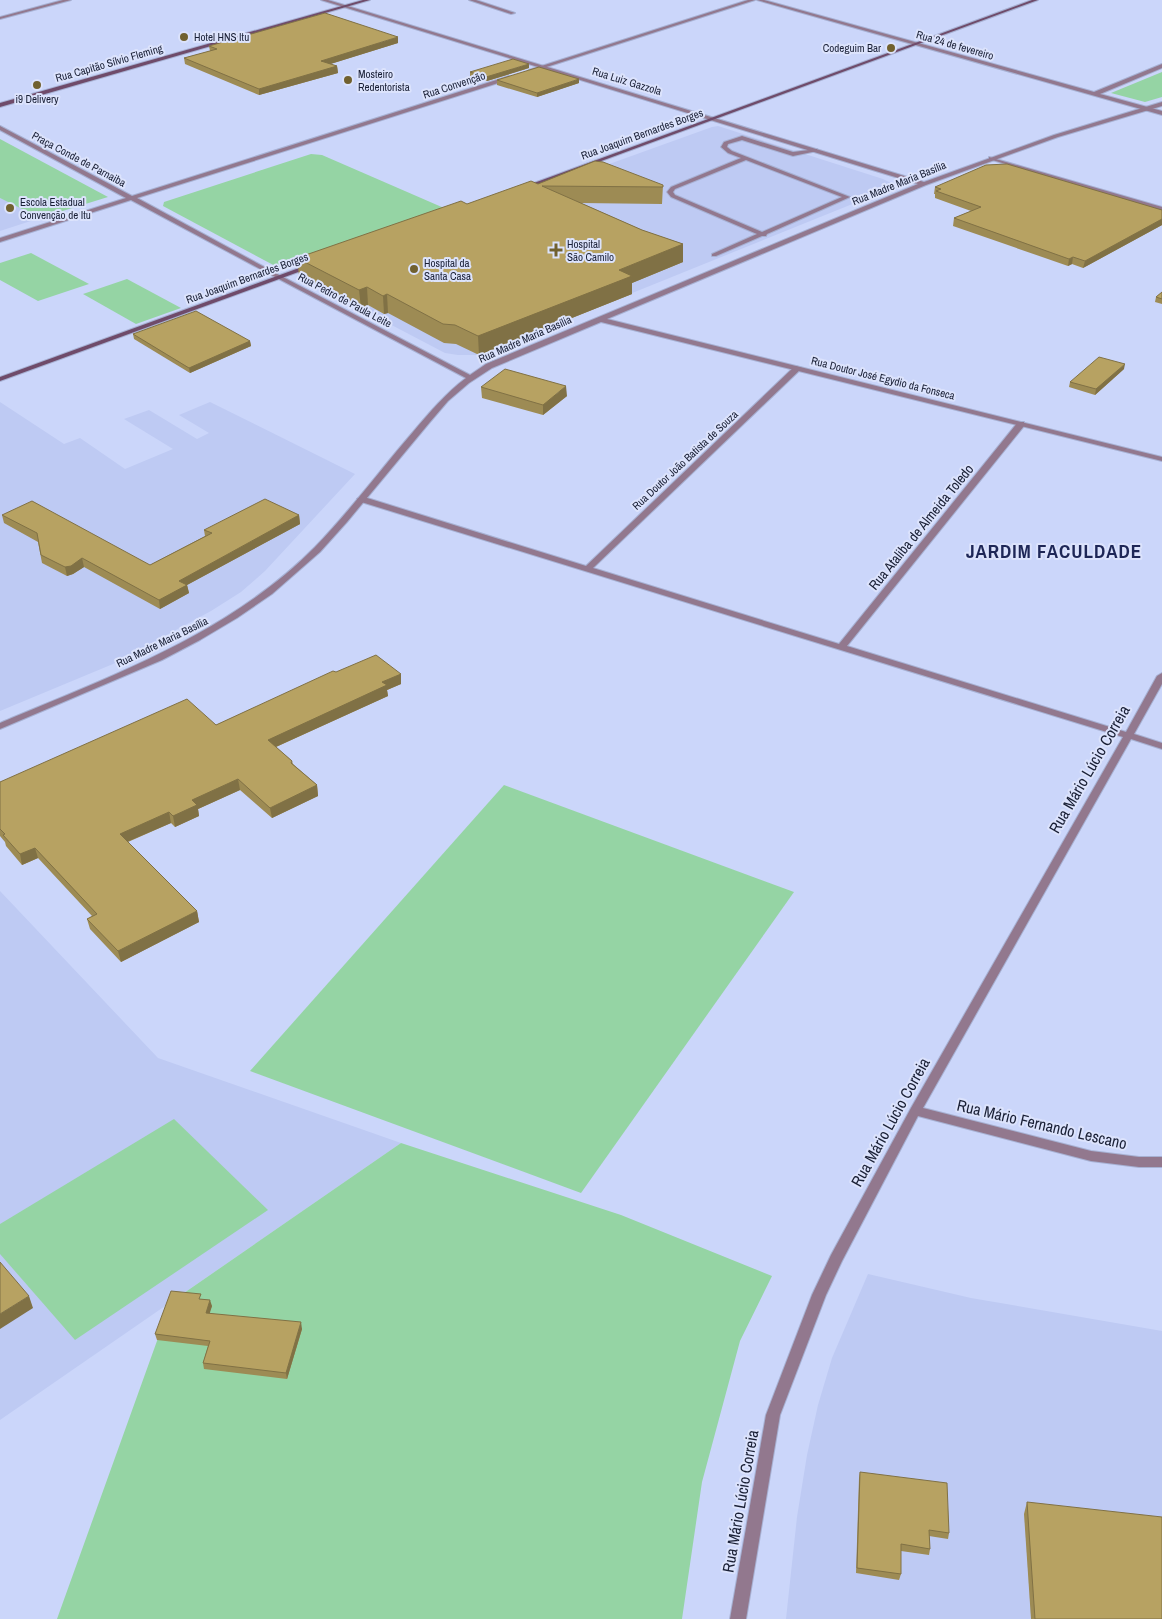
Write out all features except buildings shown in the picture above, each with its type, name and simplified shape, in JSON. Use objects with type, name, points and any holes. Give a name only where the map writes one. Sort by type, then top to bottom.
[{"type":"main road","name":"Rua Capitão Sílvio Fleming","points":[[0,105],[368,0]]},
{"type":"main road","name":"Rua Joaquim Bernardes Borges","points":[[520,190],[1036,0]]},
{"type":"main road","name":"Rua Joaquim Bernardes Borges","points":[[0,379],[316,264]]},
{"type":"street","points":[[0,18],[69,0]]},
{"type":"street","name":"Rua Luiz Gazzola","points":[[323,0],[545,66],[924,184]]},
{"type":"street","points":[[470,0],[513,13]]},
{"type":"street","points":[[526,72],[753,0]]},
{"type":"street","name":"Rua 24 de fevereiro","points":[[759,0],[1162,113]]},
{"type":"street","points":[[1095,94],[1162,66]]},
{"type":"street","name":"Rua Convenção","points":[[132,198],[516,76]]},
{"type":"street","name":"Rua Madre Maria Basília","points":[[0,726],[168,654],[206,635],[269,593],[303,564],[428,419],[469,377],[503,359],[924,184],[992,158],[1162,104]]},
{"type":"street","name":"Praça Conde de Parnaiba","points":[[0,128],[132,198]]},
{"type":"street","points":[[714,255],[847,197],[730,152],[724,147],[726,143],[756,132]]},
{"type":"street","points":[[742,138],[793,154],[815,150]]},
{"type":"street","points":[[746,158],[673,188],[670,192],[673,196],[764,234]]},
{"type":"street","points":[[992,158],[1162,209]]},
{"type":"street","name":"Praça Conde de Parnaiba","points":[[0,240],[132,198]]},
{"type":"street","name":"Rua Pedro de Paula Leite","points":[[132,198],[469,377]]},
{"type":"street","name":"Rua Doutor José Egydio da Fonseca","points":[[599,319],[1162,459]]},
{"type":"street","name":"Rua Doutor João Batista de Souza","points":[[587,569],[798,368]]},
{"type":"street","name":"Rua Ataliba de Almeida Toledo","points":[[841,647],[1022,424]]},
{"type":"street","points":[[361,499],[1162,746]]},
{"type":"street","name":"Rua Mário Lúcio Correia","points":[[738,1619],[773,1416],[819,1295],[836,1259],[915,1111],[1162,676]]},
{"type":"street","name":"Rua Mário Fernando Lescano","points":[[915,1111],[1091,1156],[1139,1162],[1162,1162]]},
{"type":"shaded area","name":"Hospital São Camilo","points":[[718,126],[883,179],[891,183],[892,188],[479,355],[445,353],[298,276],[712,127]]},
{"type":"shaded area","name":"Escola Estadual Convenção de Itu","points":[[0,198],[40,218],[0,231]]},
{"type":"shaded area","points":[[0,402],[64,444],[80,438],[125,469],[173,449],[124,419],[149,410],[197,439],[209,433],[179,415],[210,402],[355,474],[265,571],[241,592],[211,611],[113,664],[0,711]]},
{"type":"shaded area","points":[[0,891],[158,1058],[401,1143],[0,1420]]},
{"type":"shaded area","points":[[868,1274],[971,1298],[1162,1331],[1162,1619],[786,1619],[797,1517],[807,1455],[818,1405],[832,1358]]},
{"type":"green space","points":[[1162,72],[1162,97],[1145,102],[1111,93]]},
{"type":"green space","points":[[0,139],[108,197],[40,218],[0,198]]},
{"type":"green space","points":[[311,154],[322,155],[444,208],[444,213],[289,268],[279,268],[163,206],[164,202]]},
{"type":"green space","points":[[31,253],[89,284],[38,301],[0,280],[0,263]]},
{"type":"green space","points":[[127,279],[181,308],[136,324],[83,294]]},
{"type":"green space","points":[[504,785],[794,892],[581,1193],[250,1071]]},
{"type":"green space","points":[[174,1119],[268,1210],[75,1340],[0,1254],[0,1224]]},
{"type":"green space","points":[[401,1143],[621,1215],[772,1276],[740,1341],[702,1482],[682,1619],[57,1619],[171,1302]]},
{"type":"place","name":"Hotel HNS Itu","points":[[184,37]]},
{"type":"place","name":"Codeguim Bar","points":[[891,48]]},
{"type":"place","name":"Mosteiro Redentorista","points":[[348,80]]},
{"type":"place","name":"i9 Delivery","points":[[37,85]]},
{"type":"place","name":"Escola Estadual Convenção de Itu","points":[[10,208]]},
{"type":"place","name":"Hospital São Camilo","points":[[556,250]]},
{"type":"place","name":"Hospital da Santa Casa","points":[[414,269]]},
{"type":"district","name":"JARDIM FACULDADE","points":[[1054,551]]}]
